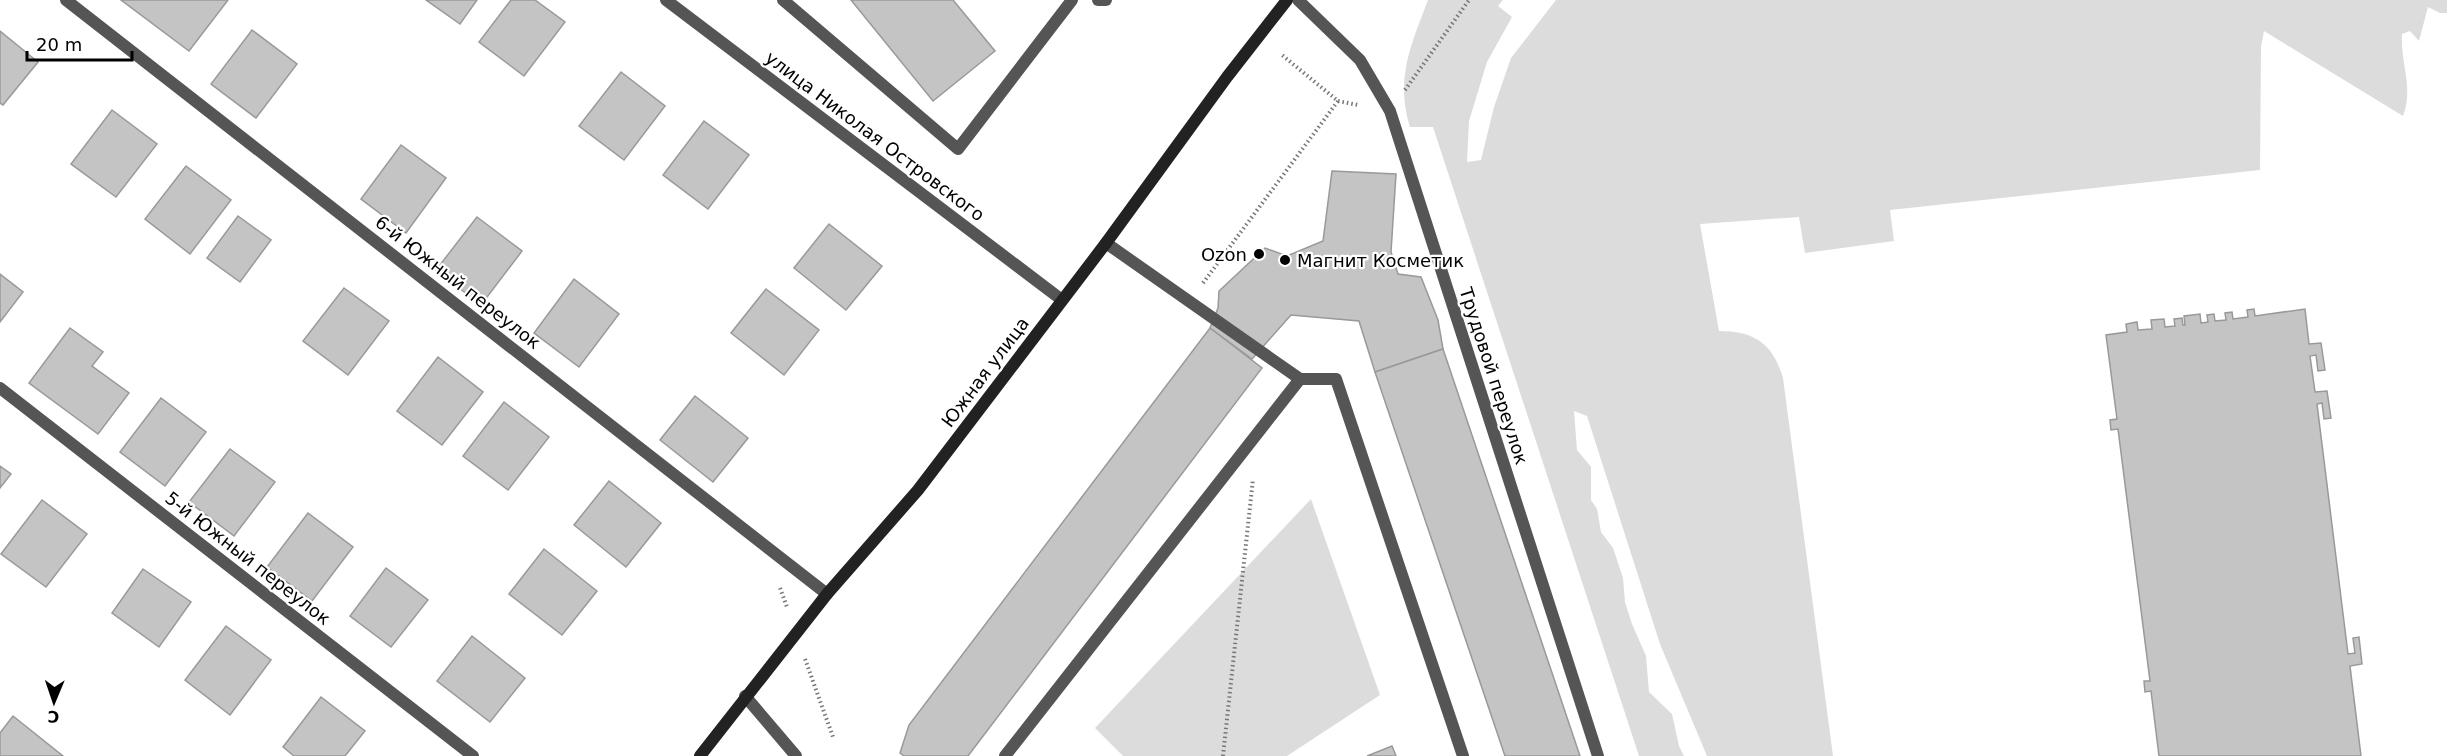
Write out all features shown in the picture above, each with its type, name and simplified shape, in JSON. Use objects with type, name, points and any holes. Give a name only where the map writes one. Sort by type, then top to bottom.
[{"type":"street","name":"6-й Южный переулок","points":[[66,0],[827,594]]},
{"type":"street","name":"улица Николая Островского","points":[[666,0],[1062,300]]},
{"type":"street","points":[[783,0],[958,149],[1072,0]]},
{"type":"street","points":[[1098,0],[1106,0]]},
{"type":"street","name":"Южная улица","points":[[700,756],[827,594],[918,490],[1107,243],[1227,77],[1287,0]]},
{"type":"street","name":"Трудовой переулок","points":[[1298,0],[1360,60],[1390,111],[1598,756]]},
{"type":"street","points":[[1107,243],[1300,379],[1336,379],[1464,756]]},
{"type":"street","points":[[1005,756],[1300,379]]},
{"type":"street","name":"5-й Южный переулок","points":[[0,388],[473,756]]},
{"type":"street","points":[[745,696],[796,756]]},
{"type":"path","points":[[1390,111],[1469,0]]},
{"type":"path","points":[[1189,302],[1338,101],[1282,55]]},
{"type":"path","points":[[1223,756],[1253,478]]},
{"type":"shaded area","points":[[1428,0],[1503,0],[1498,6],[1512,17],[1487,62],[1469,121],[1467,162],[1481,160],[1494,107],[1511,58],[1556,0],[2447,0],[2447,13],[2440,13],[2428,7],[2419,41],[2410,31],[2402,34],[2407,85],[2403,116],[2264,31],[2261,47],[2260,170],[1890,210],[1894,241],[1805,253],[1799,217],[1700,224],[1719,331],[1743,334],[1761,342],[1774,356],[1783,378],[1833,756],[1707,756],[1660,644],[1587,416],[1574,411],[1577,450],[1591,467],[1591,500],[1597,509],[1601,532],[1613,548],[1623,578],[1625,602],[1646,656],[1649,692],[1672,714],[1679,746],[1684,756],[1639,756],[1433,127],[1410,127],[1404,93],[1407,62]]},
{"type":"shaded area","points":[[1311,499],[1380,695],[1287,756],[1123,756],[1095,728]]},
{"type":"building","points":[[121,0],[228,0],[189,51]]},
{"type":"building","points":[[426,0],[477,0],[460,24]]},
{"type":"building","points":[[511,0],[535,0],[565,22],[524,76],[479,42]]},
{"type":"building","points":[[851,0],[953,0],[995,51],[933,101]]},
{"type":"building","points":[[252,30],[297,64],[256,118],[211,84]]},
{"type":"building","points":[[0,31],[38,62],[3,105],[0,103]]},
{"type":"building","points":[[621,72],[665,106],[624,160],[579,126]]},
{"type":"building","points":[[112,110],[157,144],[116,197],[71,164]]},
{"type":"building","points":[[704,121],[749,155],[708,209],[663,175]]},
{"type":"building","points":[[401,145],[446,178],[406,233],[361,199]]},
{"type":"building","points":[[186,166],[231,200],[190,254],[145,219]]},
{"type":"building","points":[[1332,171],[1396,174],[1391,252],[1398,274],[1421,277],[1438,320],[1443,349],[1375,372],[1359,321],[1291,315],[1252,359],[1210,328],[1218,308],[1219,291],[1265,248],[1287,256],[1323,241]]},
{"type":"building","points":[[238,216],[271,240],[240,282],[207,258]]},
{"type":"building","points":[[477,217],[522,251],[481,305],[436,270]]},
{"type":"building","points":[[829,224],[882,266],[846,310],[794,268]]},
{"type":"building","points":[[0,274],[23,292],[0,322]]},
{"type":"building","points":[[574,279],[619,314],[579,367],[534,333]]},
{"type":"building","points":[[344,288],[389,321],[348,375],[303,341]]},
{"type":"building","points":[[766,289],[819,330],[784,375],[731,333]]},
{"type":"building","points":[[2254,309],[2255,316],[2305,309],[2309,344],[2321,343],[2325,370],[2318,371],[2316,355],[2310,356],[2315,392],[2327,391],[2331,418],[2324,419],[2322,403],[2317,404],[2348,654],[2355,653],[2353,638],[2359,637],[2362,664],[2350,666],[2361,756],[2159,756],[2151,691],[2145,692],[2144,681],[2150,681],[2118,429],[2111,430],[2110,420],[2117,419],[2106,335],[2127,332],[2126,324],[2137,322],[2138,330],[2152,329],[2151,320],[2164,319],[2165,327],[2175,326],[2174,319],[2182,318],[2183,325],[2185,325],[2184,316],[2200,314],[2201,323],[2208,322],[2207,315],[2214,314],[2215,321],[2226,320],[2225,313],[2232,312],[2233,319],[2248,317],[2247,310]]},
{"type":"building","points":[[70,328],[103,352],[92,366],[129,393],[98,434],[29,383]]},
{"type":"building","points":[[1210,328],[1262,368],[968,756],[904,756],[900,753],[909,725]]},
{"type":"building","points":[[1443,349],[1580,756],[1505,756],[1375,372]]},
{"type":"building","points":[[438,357],[483,392],[442,445],[397,411]]},
{"type":"building","points":[[695,396],[748,438],[713,482],[660,440]]},
{"type":"building","points":[[161,398],[206,432],[165,486],[120,452]]},
{"type":"building","points":[[504,402],[549,437],[508,490],[463,456]]},
{"type":"building","points":[[230,449],[275,482],[234,536],[189,502]]},
{"type":"building","points":[[0,466],[11,474],[0,488]]},
{"type":"building","points":[[609,481],[661,523],[626,567],[574,525]]},
{"type":"building","points":[[42,500],[87,534],[46,587],[1,554]]},
{"type":"building","points":[[308,513],[353,547],[312,601],[267,567]]},
{"type":"building","points":[[544,549],[597,591],[562,635],[509,594]]},
{"type":"building","points":[[386,568],[428,600],[391,647],[350,616]]},
{"type":"building","points":[[143,569],[191,602],[159,647],[112,613]]},
{"type":"building","points":[[226,626],[271,660],[230,715],[185,680]]},
{"type":"building","points":[[472,636],[525,678],[490,722],[437,681]]},
{"type":"building","points":[[321,697],[365,731],[345,756],[294,756],[283,747]]},
{"type":"building","points":[[13,716],[63,756],[0,756],[0,733]]},
{"type":"building","points":[[1392,746],[1396,756],[1367,756]]},
{"type":"place","name":"Ozon","points":[[1259,254]]},
{"type":"place","name":"Магнит Косметик","points":[[1285,260]]}]
